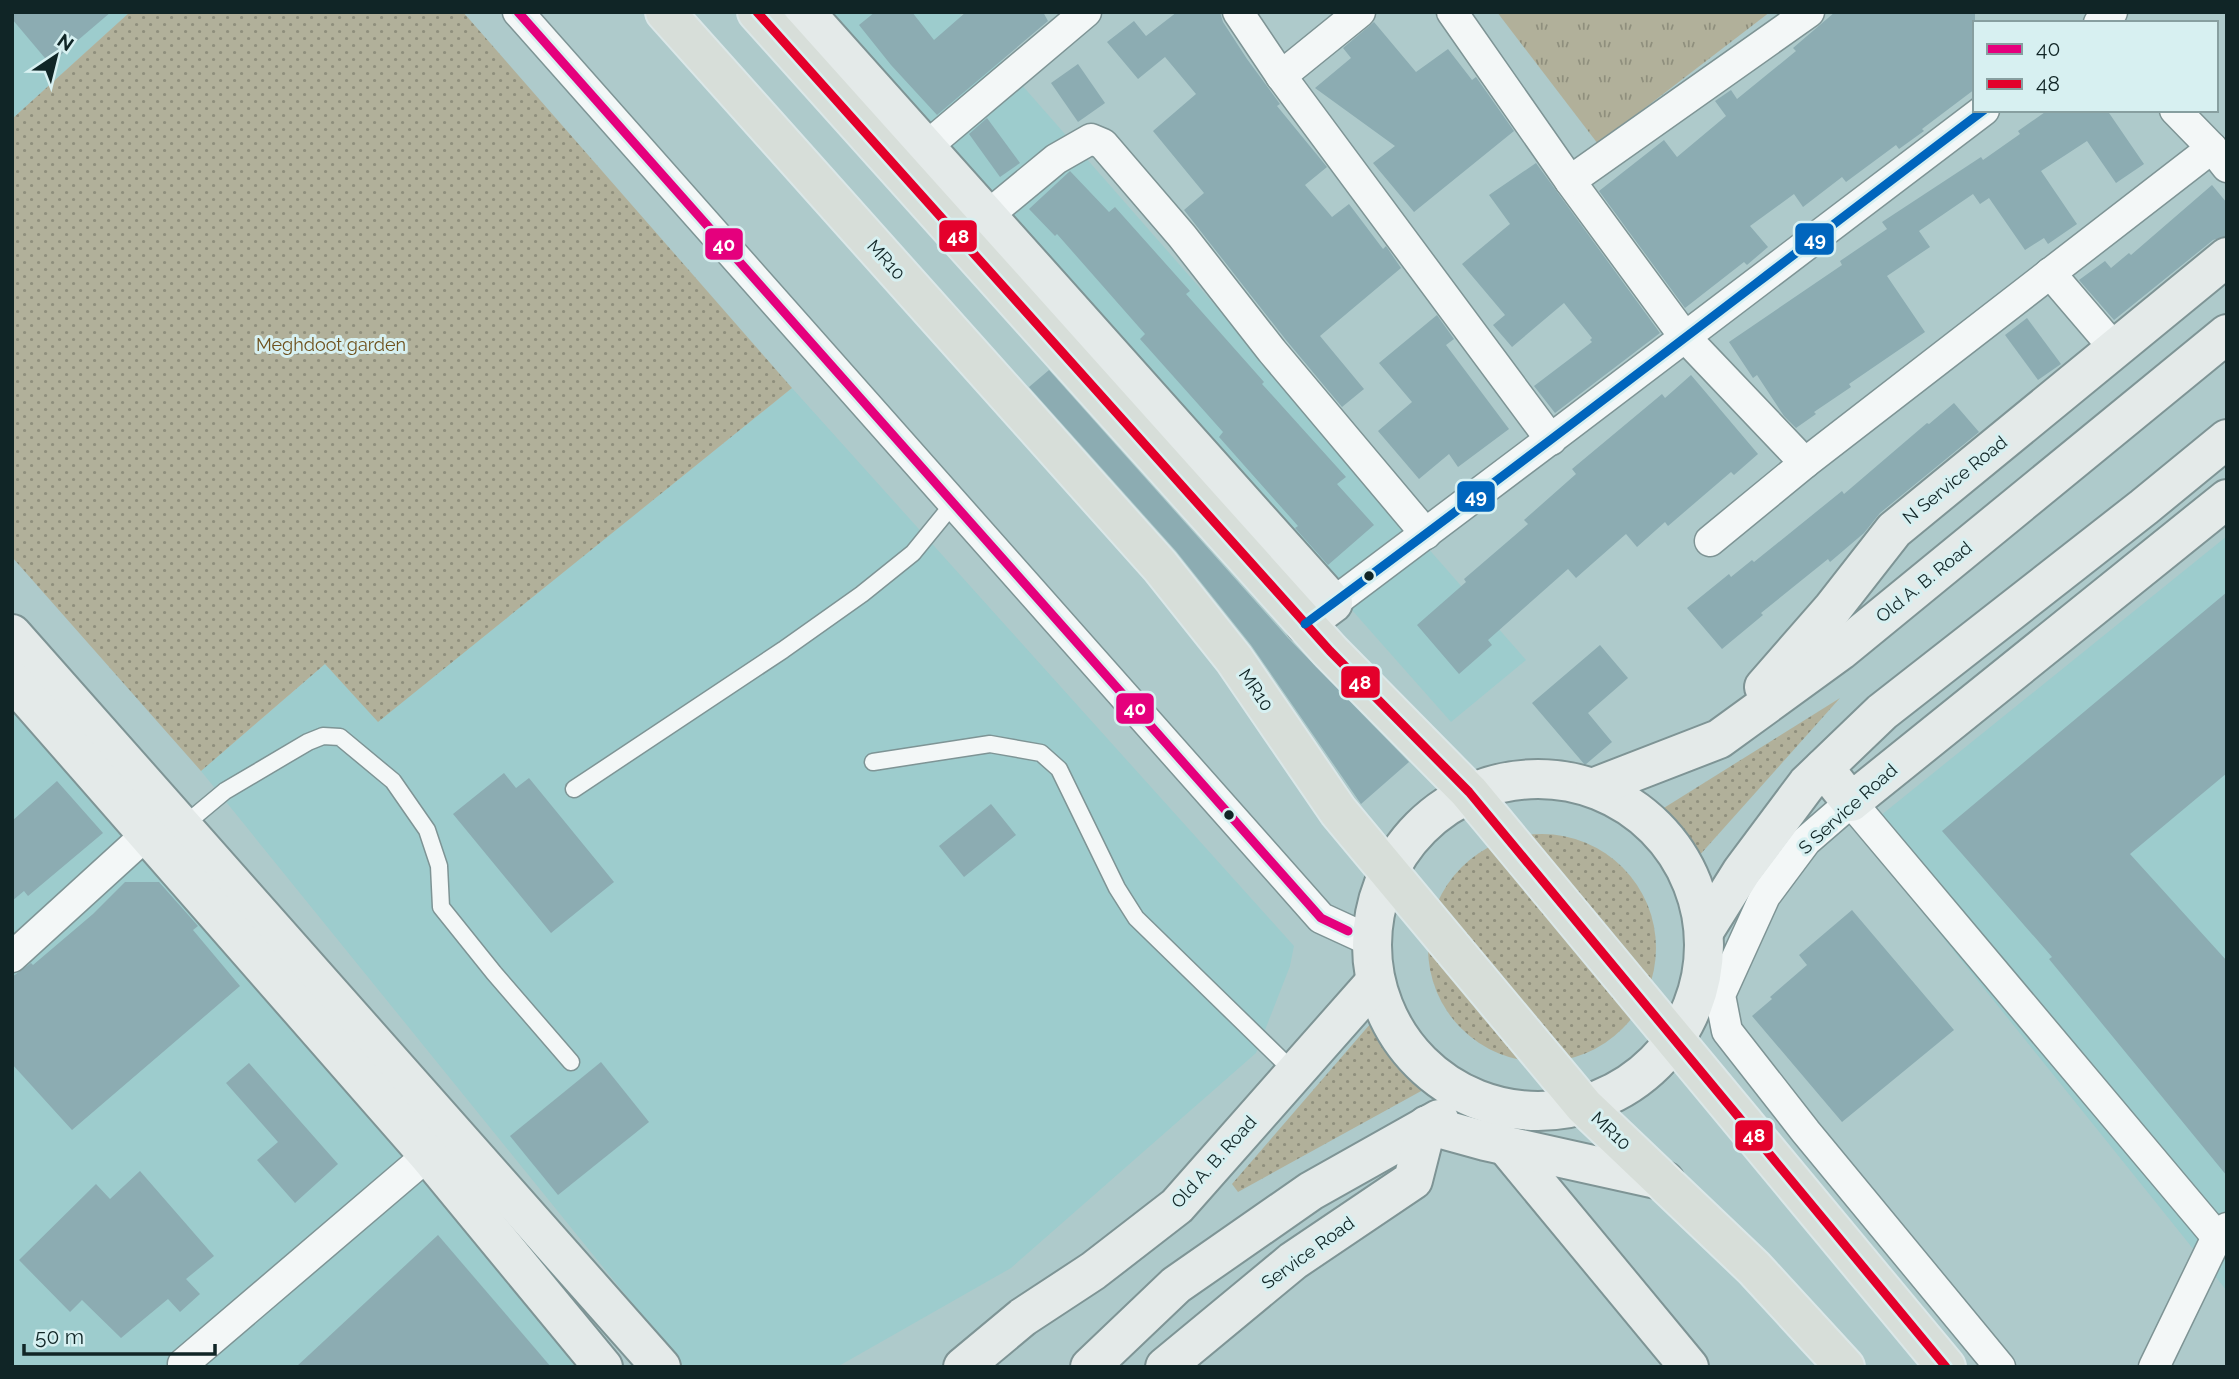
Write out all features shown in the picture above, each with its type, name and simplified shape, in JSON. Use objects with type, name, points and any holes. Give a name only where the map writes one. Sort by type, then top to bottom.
[{"type":"main road","name":"MR10","points":[[665,12],[1160,566],[1234,659],[1338,811],[1584,1106],[1754,1268],[1845,1367]]},
{"type":"main road","points":[[757,12],[1319,614],[1946,1367]]},
{"type":"street","points":[[519,12],[1321,918],[1371,941]]},
{"type":"street","points":[[926,147],[1086,12]]},
{"type":"street","points":[[1238,12],[1281,76],[1551,440]]},
{"type":"street","points":[[1281,76],[1360,12]]},
{"type":"street","points":[[1452,12],[1570,181],[1685,336],[1805,463]]},
{"type":"street","points":[[1570,181],[1809,12]]},
{"type":"street","points":[[816,16],[987,216],[1319,614],[1981,112]]},
{"type":"street","points":[[1710,541],[1805,463],[2050,273],[2219,158],[2177,112]]},
{"type":"street","points":[[987,216],[1056,159],[1091,139],[1103,144],[1182,236],[1281,361],[1426,534]]},
{"type":"street","name":"N Service Road","points":[[1719,739],[1833,608],[1894,530],[2227,257]]},
{"type":"street","points":[[2050,273],[2115,348]]},
{"type":"street","name":"Old A. B. Road","points":[[1595,787],[1719,739],[1840,651],[2227,334]]},
{"type":"street","points":[[1705,930],[1742,871],[1807,784],[1882,712],[2227,439]]},
{"type":"street","name":"S Service Road","points":[[2000,1367],[1806,1132],[1727,1031],[1720,995],[1765,897],[1806,841],[2227,499]]},
{"type":"street","points":[[12,634],[165,830],[603,1367]]},
{"type":"street","points":[[14,685],[165,830],[661,1367]]},
{"type":"street","points":[[1824,768],[2222,1232],[2154,1367]]},
{"type":"street","points":[[1553,778],[1595,787],[1657,826],[1682,859],[1705,930],[1706,956],[1696,1004],[1667,1054],[1642,1076],[1615,1094],[1584,1106],[1512,1110],[1474,1099],[1430,1072],[1410,1051],[1393,1028],[1375,982],[1371,941],[1373,917],[1388,869],[1399,851],[1430,817],[1469,792],[1510,779],[1553,778]]},
{"type":"street","points":[[12,957],[165,830]]},
{"type":"street","name":"Old A. B. Road","points":[[963,1367],[1023,1317],[1093,1271],[1177,1206],[1375,982]]},
{"type":"street","points":[[1090,1367],[1176,1285],[1311,1191],[1474,1099]]},
{"type":"street","points":[[1427,1125],[1506,1146],[1665,1181]]},
{"type":"street","name":"Service Road","points":[[1165,1367],[1293,1261],[1413,1180],[1427,1125]]},
{"type":"street","points":[[1506,1146],[1689,1367]]},
{"type":"street","points":[[183,1364],[428,1155]]},
{"type":"lane","points":[[574,789],[862,594],[913,553],[953,504]]},
{"type":"lane","points":[[165,830],[308,742],[323,736],[340,737],[393,781],[414,810],[427,830],[439,866],[441,907],[571,1062]]},
{"type":"lane","points":[[873,761],[990,744],[1041,753],[1059,769],[1117,888],[1136,918],[1295,1073]]},
{"type":"shaded area","points":[[12,12],[130,12],[12,119]]},
{"type":"shaded area","points":[[831,12],[958,12],[1526,660],[1451,722]]},
{"type":"shaded area","points":[[792,388],[1294,946],[1290,966],[1256,1053],[1011,1268],[837,1367],[684,1367],[201,771],[325,664],[378,721]]},
{"type":"shaded area","points":[[2227,536],[2227,1291],[1859,833]]},
{"type":"shaded area","points":[[12,700],[588,1367],[12,1367]]},
{"type":"green space","name":"Meghdoot garden","points":[[130,12],[463,12],[792,388],[378,722],[325,664],[201,771],[12,557],[12,119]]},
{"type":"green space","points":[[1497,12],[1770,12],[1598,144]]},
{"type":"green space","points":[[1840,698],[1698,857],[1659,811]]},
{"type":"green space","points":[[1542,834],[1575,839],[1596,848],[1614,860],[1630,876],[1651,915],[1656,948],[1651,981],[1642,1002],[1630,1020],[1614,1036],[1575,1057],[1542,1062],[1509,1057],[1488,1048],[1470,1036],[1454,1020],[1433,981],[1428,948],[1433,915],[1442,894],[1454,876],[1470,860],[1509,839]]},
{"type":"green space","points":[[1371,1023],[1392,1060],[1423,1090],[1238,1192],[1232,1184]]},
{"type":"building","points":[[12,12],[111,12],[50,64],[12,19]]},
{"type":"building","points":[[875,12],[912,12],[934,40],[966,12],[1043,12],[1048,21],[937,115],[859,25]]},
{"type":"building","points":[[1177,12],[1220,12],[1223,22],[1247,59],[1280,104],[1277,106],[1327,167],[1305,185],[1332,217],[1349,204],[1383,249],[1386,246],[1401,268],[1320,336],[1364,389],[1342,407],[1184,210],[1204,193],[1153,131],[1196,94],[1165,57],[1138,79],[1107,42],[1134,21],[1146,36]]},
{"type":"building","points":[[1835,12],[1975,12],[1973,91],[1922,129],[1924,131],[1899,149],[1896,145],[1846,182],[1842,177],[1803,207],[1794,194],[1750,226],[1768,247],[1747,265],[1744,262],[1685,308],[1599,191],[1664,140],[1677,157],[1726,116],[1715,101],[1731,90],[1737,99],[1796,51],[1793,48]]},
{"type":"building","points":[[1374,22],[1416,72],[1448,49],[1472,80],[1476,77],[1514,131],[1414,212],[1373,163],[1395,146],[1315,88],[1351,58],[1343,48]]},
{"type":"building","points":[[1078,64],[1105,103],[1078,122],[1051,83]]},
{"type":"building","points":[[2045,112],[2108,112],[2144,164],[2116,183],[2087,141],[2041,171],[2077,224],[2048,244],[2044,238],[2025,250],[1989,198],[1980,204],[1973,194],[1919,231],[1930,247],[1887,276],[1925,332],[1849,384],[1851,387],[1796,428],[1784,416],[1757,375],[1753,378],[1729,342],[1842,265],[1840,261],[1887,229],[1882,222],[1981,157],[1983,160],[2020,134],[2018,131]]},
{"type":"building","points":[[987,118],[1020,163],[1000,177],[969,134]]},
{"type":"building","points":[[1536,163],[1660,333],[1555,413],[1534,386],[1592,342],[1592,338],[1564,303],[1512,347],[1493,325],[1505,315],[1462,264],[1510,224],[1489,195]]},
{"type":"building","points":[[1070,171],[1109,212],[1115,207],[1190,291],[1186,294],[1264,382],[1262,384],[1346,477],[1337,484],[1374,525],[1328,565],[1295,528],[1298,526],[1219,437],[1223,432],[1140,339],[1145,334],[1057,234],[1055,236],[1029,209]]},
{"type":"building","points":[[2212,185],[2227,203],[2227,236],[2213,240],[2114,320],[2079,280],[2105,261],[2111,268],[2129,253],[2131,255]]},
{"type":"building","points":[[1437,315],[1454,339],[1446,345],[1509,429],[1458,467],[1449,454],[1419,479],[1378,431],[1412,402],[1379,363]]},
{"type":"building","points":[[2027,318],[2061,364],[2038,380],[2005,335]]},
{"type":"building","points":[[1049,370],[1288,638],[1409,762],[1361,804],[1251,645],[1176,551],[1029,387]]},
{"type":"building","points":[[1691,375],[1758,454],[1734,475],[1731,472],[1668,526],[1665,522],[1637,547],[1626,534],[1576,578],[1568,569],[1488,640],[1492,645],[1459,674],[1417,625],[1466,582],[1464,579],[1528,524],[1524,520],[1576,474],[1572,469],[1662,394],[1665,398]]},
{"type":"building","points":[[1954,403],[1979,432],[1880,513],[1864,533],[1830,562],[1828,559],[1761,613],[1763,615],[1722,649],[1687,608],[1729,574],[1731,577],[1752,560],[1754,562],[1842,491],[1844,494]]},
{"type":"building","points":[[2227,592],[2227,773],[2130,854],[2227,961],[2227,1176],[2049,959],[2052,957],[1942,831]]},
{"type":"building","points":[[1600,645],[1628,678],[1588,713],[1612,742],[1585,765],[1532,703]]},
{"type":"building","points":[[504,773],[516,788],[529,778],[614,882],[551,933],[453,814]]},
{"type":"building","points":[[57,781],[103,833],[28,896],[24,891],[12,901],[12,821]]},
{"type":"building","points":[[991,804],[1016,835],[964,877],[939,846]]},
{"type":"building","points":[[125,882],[159,882],[198,926],[193,930],[240,986],[72,1130],[12,1064],[12,977],[31,963],[33,965],[93,914]]},
{"type":"building","points":[[1852,910],[1954,1030],[1842,1122],[1752,1016],[1807,965],[1799,955]]},
{"type":"building","points":[[601,1062],[649,1122],[558,1195],[510,1136]]},
{"type":"building","points":[[249,1063],[338,1164],[295,1203],[257,1160],[278,1142],[226,1083]]},
{"type":"building","points":[[140,1171],[214,1256],[186,1279],[200,1294],[180,1312],[168,1299],[121,1338],[82,1300],[70,1312],[19,1260],[96,1184],[110,1199]]},
{"type":"building","points":[[438,1235],[551,1367],[296,1367]]},
{"type":"transit line","name":"40","points":[[518,12],[1321,918],[1348,931]]},
{"type":"transit line","name":"48","points":[[757,12],[1330,651],[1469,792],[1946,1367]]},
{"type":"transit line","name":"49","points":[[1305,624],[1981,112]]}]
